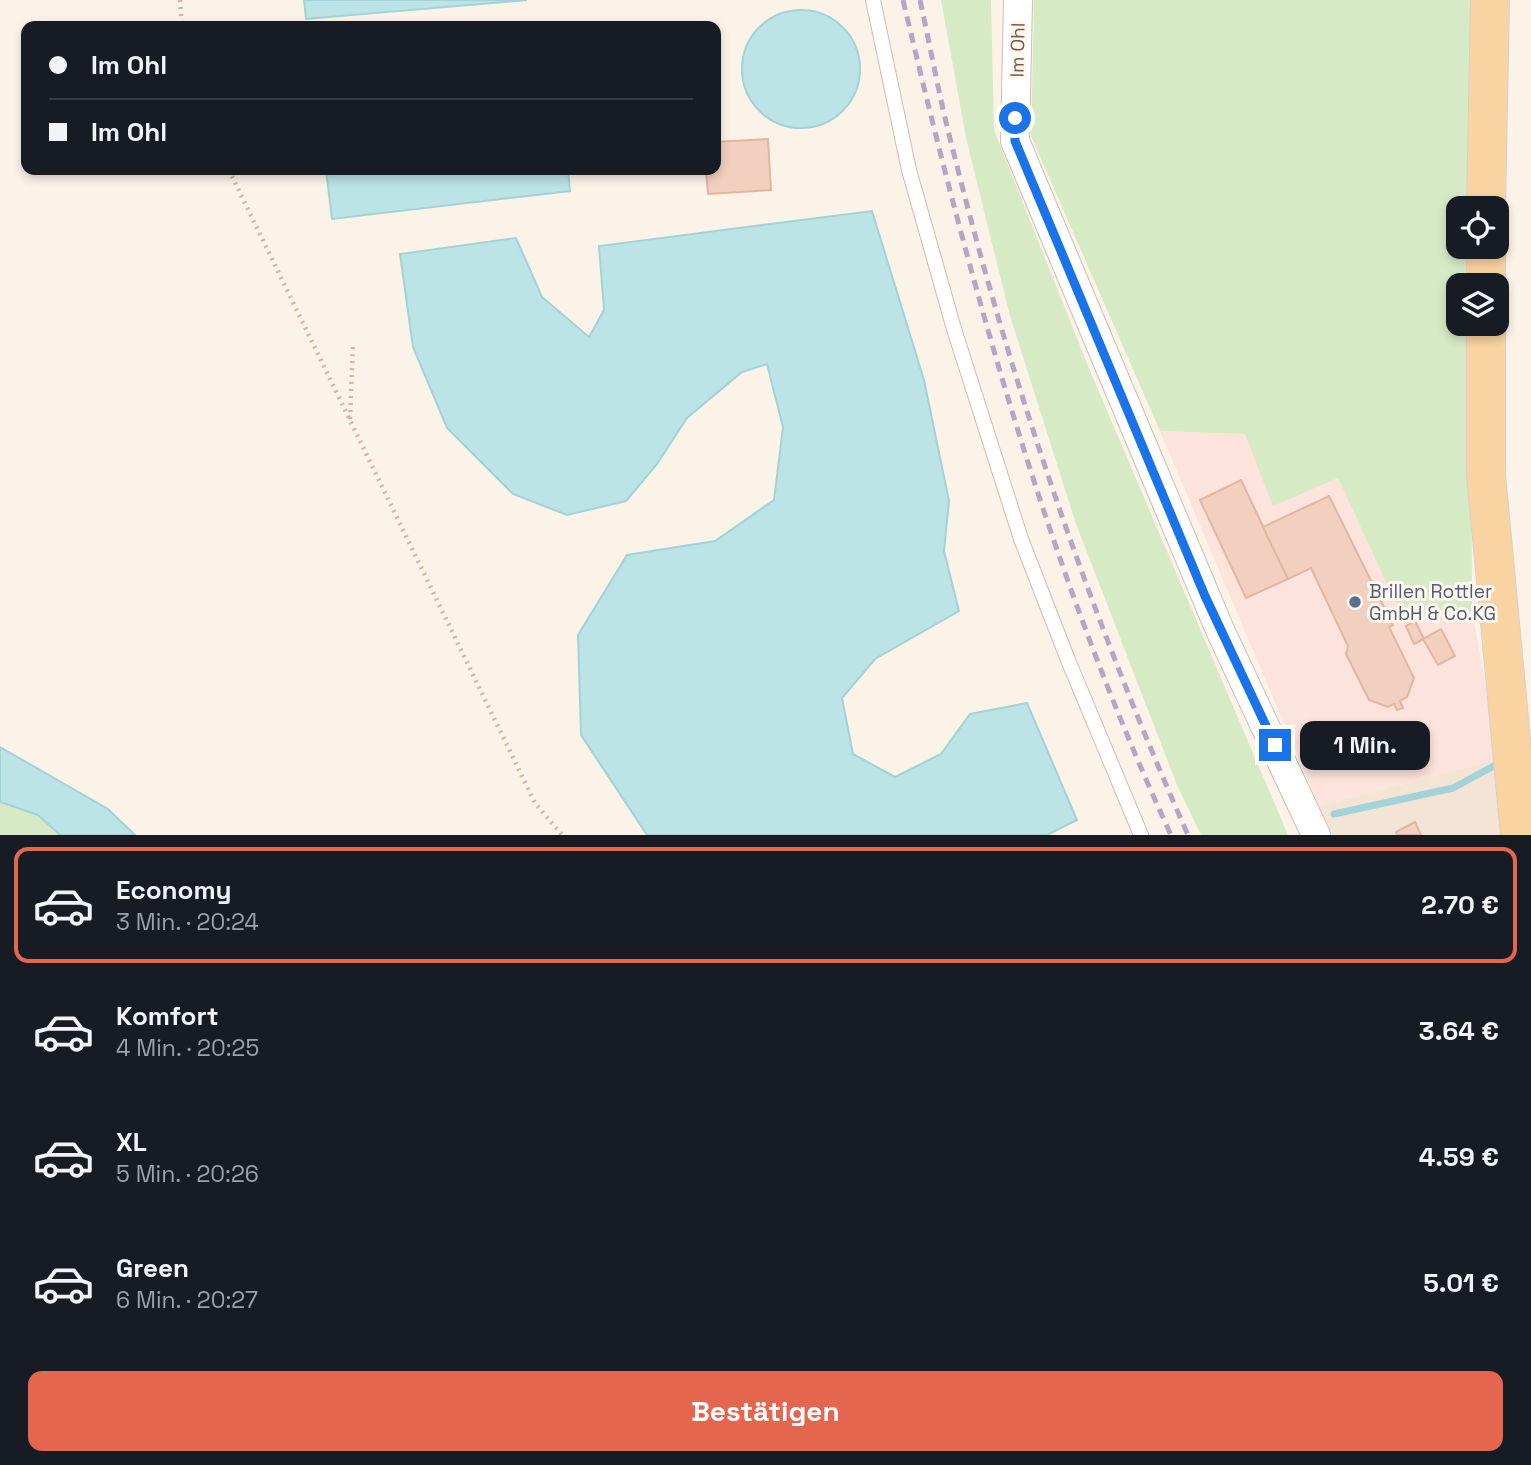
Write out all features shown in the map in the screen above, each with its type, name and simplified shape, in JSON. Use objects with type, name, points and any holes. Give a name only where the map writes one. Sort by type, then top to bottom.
[{"type":"main road","points":[[1486,196],[1490,0]]},
{"type":"main road","points":[[1486,336],[1486,475],[1517,830]]},
{"type":"street","name":"Im Ohl","points":[[1018,0],[1015,141],[1220,630],[1317,835]]},
{"type":"lane","points":[[873,0],[909,170],[962,355],[1021,539],[1141,835]]},
{"type":"path","points":[[180,0],[182,21]]},
{"type":"path","points":[[231,175],[535,803],[562,835]]},
{"type":"path","points":[[350,420],[353,344]]},
{"type":"shaded area","points":[[1160,431],[1245,434],[1338,478],[1399,609],[1472,611],[1499,759],[1319,806]]},
{"type":"shaded area","points":[[1531,729],[1531,835],[1332,835],[1319,806],[1499,759]]},
{"type":"green space","points":[[941,0],[991,0],[994,130],[1088,366],[1288,835],[1201,835],[1177,785],[1076,524],[1010,316],[966,138]]},
{"type":"green space","points":[[1034,0],[1470,0],[1471,196],[1446,196],[1446,259],[1471,259],[1471,273],[1446,273],[1446,336],[1471,336],[1472,611],[1399,610],[1338,478],[1273,506],[1245,434],[1160,431],[1031,136]]},
{"type":"green space","points":[[0,802],[38,815],[60,835],[0,835]]},
{"type":"water","points":[[304,0],[527,0],[306,19]]},
{"type":"water","points":[[801,10],[812,11],[834,20],[850,36],[859,58],[859,80],[850,102],[834,118],[812,127],[801,128],[790,127],[768,118],[752,102],[743,80],[742,69],[743,58],[752,36],[768,20],[790,11]]},
{"type":"water","points":[[327,175],[568,175],[570,191],[332,219]]},
{"type":"water","points":[[872,211],[924,380],[949,501],[944,551],[959,611],[875,659],[842,698],[853,754],[895,777],[941,754],[970,714],[1027,703],[1077,820],[1047,835],[647,835],[581,735],[578,635],[627,555],[715,541],[774,500],[783,427],[767,364],[742,372],[687,418],[657,464],[626,501],[567,515],[513,494],[447,428],[413,347],[400,254],[516,238],[542,297],[589,337],[604,310],[599,246]]},
{"type":"water","points":[[0,747],[108,809],[135,835],[60,835],[38,815],[0,802]]},
{"type":"building","points":[[768,139],[771,190],[708,194],[706,175],[721,175],[721,142]]},
{"type":"building","points":[[1241,480],[1288,579],[1246,598],[1200,500]]},
{"type":"building","name":"Brillen Rottler GmbH & Co.KG","points":[[1329,496],[1393,625],[1389,627],[1414,678],[1407,697],[1400,701],[1403,708],[1397,710],[1394,704],[1388,707],[1369,700],[1346,654],[1348,646],[1311,568],[1288,579],[1263,527]]},
{"type":"building","points":[[1415,621],[1424,639],[1414,644],[1406,626]]},
{"type":"building","points":[[1441,629],[1455,656],[1438,665],[1423,639]]},
{"type":"building","points":[[1415,822],[1421,835],[1397,835],[1396,832]]},
{"type":"waterway","points":[[1334,814],[1453,788],[1503,761]]},
{"type":"railway","points":[[903,0],[956,213],[1016,424],[1087,632],[1171,835]]},
{"type":"railway","points":[[920,0],[944,113],[976,238],[1027,411],[1118,668],[1188,835]]},
{"type":"place","name":"Brillen Rottler GmbH & Co.KG","points":[[1355,602]]},
{"type":"route","points":[[1015,118],[1015,141],[1205,596],[1275,745]]}]
